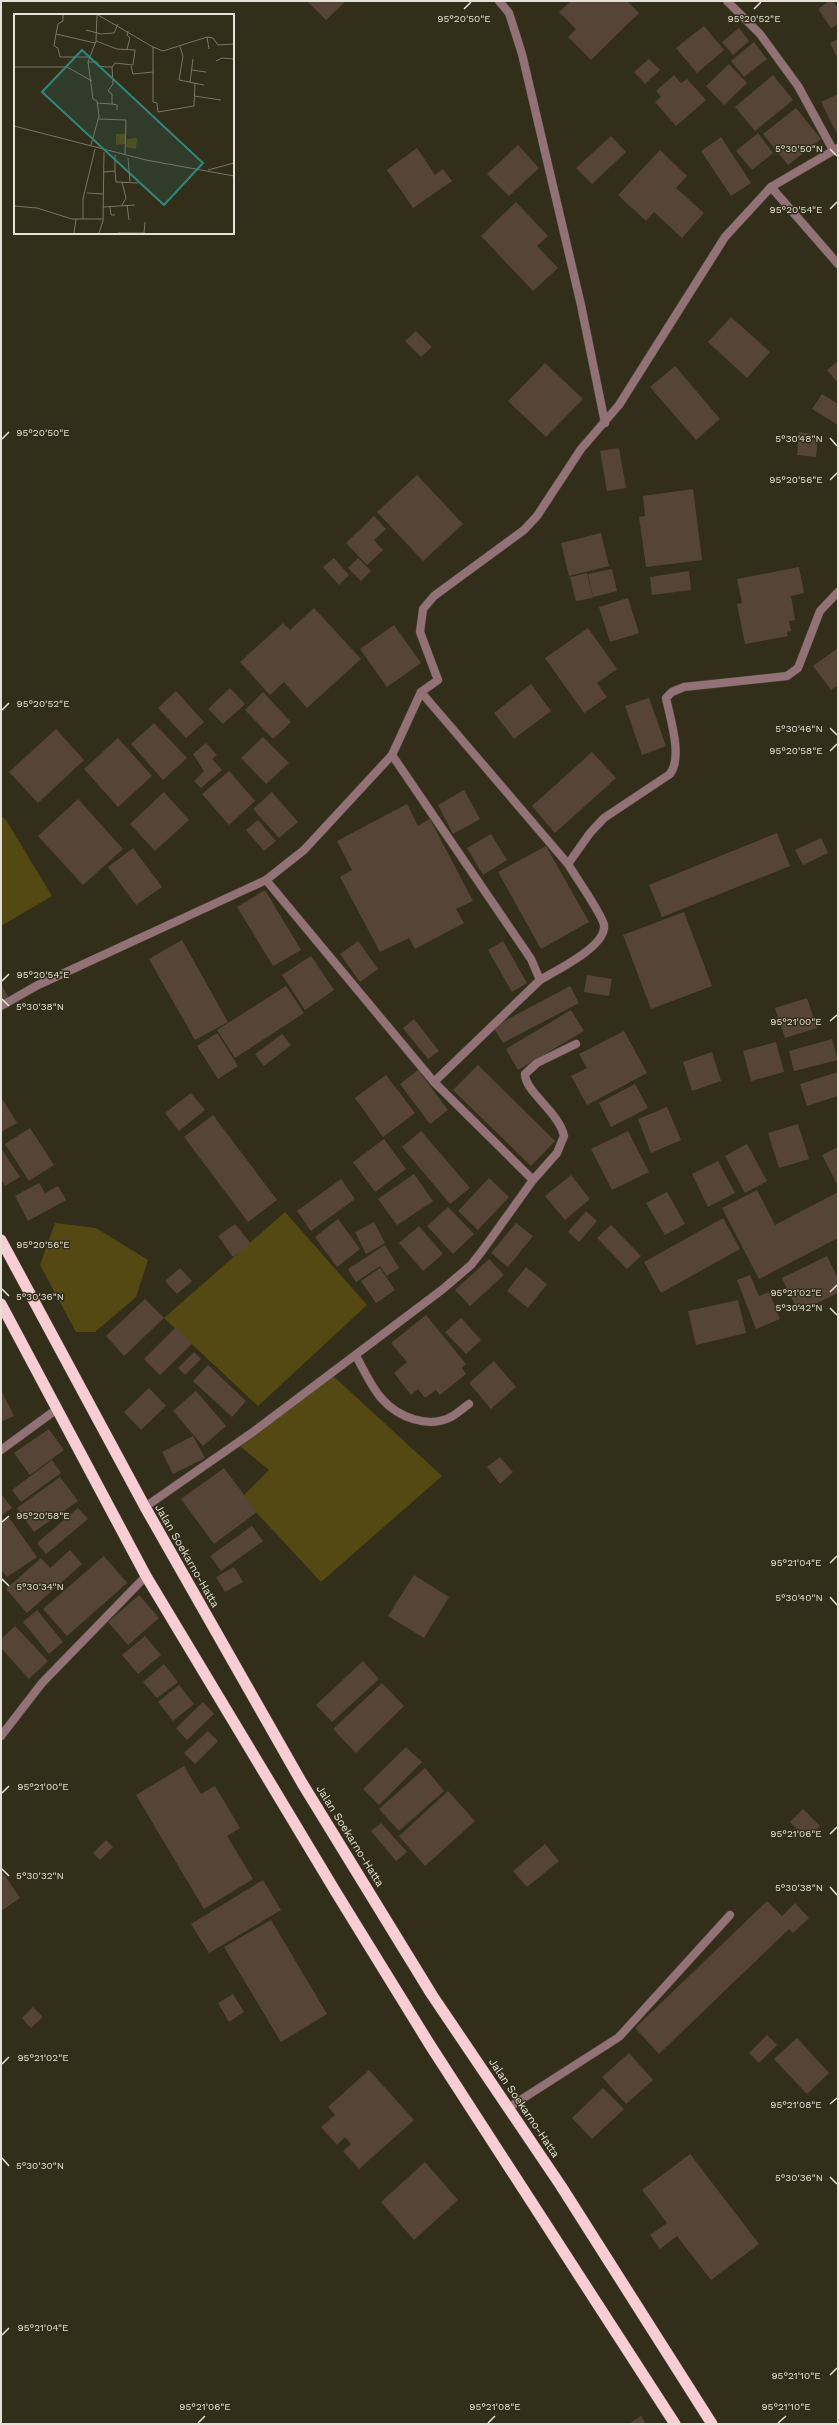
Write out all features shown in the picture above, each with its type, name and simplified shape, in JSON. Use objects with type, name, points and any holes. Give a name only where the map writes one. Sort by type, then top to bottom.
[{"type":"highway","name":"Jalan Soekarno-Hatta","points":[[1,1240],[145,1507],[302,1783],[432,1995],[560,2186],[712,2424]]},
{"type":"highway","points":[[1,1304],[56,1410],[146,1576],[430,2046],[545,2220],[675,2424]]},
{"type":"street","points":[[499,1],[509,13],[522,54],[581,305],[605,423]]},
{"type":"street","points":[[1,1006],[36,986],[266,880],[304,850],[392,755],[421,692],[438,680],[420,632],[422,608],[434,596],[524,530],[537,516],[581,449],[619,405],[725,237],[771,187],[835,149],[798,86],[760,34],[727,1]]},
{"type":"street","points":[[771,187],[838,264]]},
{"type":"street","points":[[568,864],[590,833],[604,818],[670,774],[675,767],[676,756],[666,698],[672,692],[684,688],[787,676],[798,668],[820,612],[838,592]]},
{"type":"street","points":[[421,692],[568,864],[604,923],[603,935],[593,947],[540,980],[434,1082]]},
{"type":"street","points":[[392,755],[531,959],[540,980]]},
{"type":"street","points":[[266,880],[434,1082],[533,1180]]},
{"type":"street","points":[[145,1507],[356,1356],[443,1289],[471,1265],[533,1180],[557,1153],[564,1136],[557,1118],[525,1080],[525,1074],[537,1063],[576,1044]]},
{"type":"street","points":[[356,1356],[381,1398],[394,1411],[405,1416],[421,1421],[438,1421],[451,1417],[469,1404]]},
{"type":"street","points":[[1,1450],[56,1410]]},
{"type":"street","points":[[1,1736],[42,1683],[146,1576]]},
{"type":"street","points":[[508,2108],[619,2037],[730,1915]]},
{"type":"shaded area","points":[[1,816],[6,820],[52,896],[1,926]]},
{"type":"shaded area","points":[[285,1212],[367,1305],[258,1406],[164,1318]]},
{"type":"shaded area","points":[[55,1223],[96,1228],[148,1260],[136,1297],[95,1332],[76,1332],[40,1265]]},
{"type":"shaded area","points":[[331,1374],[442,1476],[321,1582],[242,1497],[269,1470],[236,1443]]},
{"type":"building","points":[[307,1],[346,1],[326,20]]},
{"type":"building","points":[[571,1],[627,1],[639,13],[591,60],[568,37],[576,29],[559,12]]},
{"type":"building","points":[[829,1],[833,1],[838,8],[838,24],[831,28],[818,9]]},
{"type":"building","points":[[704,26],[724,50],[697,73],[676,48]]},
{"type":"building","points":[[739,28],[749,41],[733,55],[722,42]]},
{"type":"building","points":[[838,39],[838,59],[830,43]]},
{"type":"building","points":[[754,42],[767,59],[744,77],[731,61]]},
{"type":"building","points":[[649,59],[660,70],[645,84],[634,72]]},
{"type":"building","points":[[729,64],[747,83],[724,105],[706,86]]},
{"type":"building","points":[[674,75],[681,83],[687,79],[706,100],[676,126],[655,102],[661,97],[656,91]]},
{"type":"building","points":[[773,75],[793,100],[755,131],[735,107]]},
{"type":"building","points":[[838,94],[838,131],[836,132],[821,102]]},
{"type":"building","points":[[796,108],[821,139],[788,165],[763,134]]},
{"type":"building","points":[[758,133],[773,153],[752,170],[736,151]]},
{"type":"building","points":[[611,136],[626,152],[592,184],[576,168]]},
{"type":"building","points":[[721,137],[751,183],[731,196],[701,151]]},
{"type":"building","points":[[518,145],[539,168],[509,196],[487,174]]},
{"type":"building","points":[[417,148],[435,175],[443,169],[452,181],[413,208],[387,170]]},
{"type":"building","points":[[660,150],[687,176],[676,188],[704,213],[682,238],[654,212],[646,221],[618,195]]},
{"type":"building","points":[[516,202],[548,236],[537,246],[558,268],[533,291],[481,236]]},
{"type":"building","points":[[731,317],[770,352],[747,378],[708,342]]},
{"type":"building","points":[[416,331],[432,347],[421,357],[405,341]]},
{"type":"building","points":[[837,362],[838,363],[838,383],[827,370]]},
{"type":"building","points":[[545,363],[583,399],[546,437],[508,401]]},
{"type":"building","points":[[675,366],[720,419],[696,440],[650,387]]},
{"type":"building","points":[[822,394],[838,404],[838,425],[812,409]]},
{"type":"building","points":[[799,432],[818,435],[816,457],[797,455]]},
{"type":"building","points":[[619,448],[626,488],[607,491],[600,451]]},
{"type":"building","points":[[417,475],[463,524],[423,561],[377,512]]},
{"type":"building","points":[[693,489],[702,560],[646,567],[639,517],[645,516],[643,496]]},
{"type":"building","points":[[374,516],[386,529],[374,540],[383,550],[367,565],[346,543]]},
{"type":"building","points":[[601,533],[609,566],[569,576],[561,543]]},
{"type":"building","points":[[334,558],[349,575],[339,585],[323,567]]},
{"type":"building","points":[[358,558],[371,571],[361,581],[348,568]]},
{"type":"building","points":[[799,567],[804,593],[791,596],[795,620],[789,621],[791,631],[787,632],[788,636],[745,644],[737,604],[742,603],[737,579]]},
{"type":"building","points":[[612,569],[617,591],[593,597],[588,574]]},
{"type":"building","points":[[689,571],[691,590],[652,595],[650,577]]},
{"type":"building","points":[[587,573],[593,598],[576,601],[570,577]]},
{"type":"building","points":[[628,598],[639,633],[610,642],[599,607]]},
{"type":"building","points":[[314,608],[361,659],[307,708],[284,682],[270,695],[240,662],[283,623],[290,630]]},
{"type":"building","points":[[394,625],[421,663],[387,687],[360,649]]},
{"type":"building","points":[[588,628],[617,669],[597,683],[607,697],[584,713],[545,658]]},
{"type":"building","points":[[838,648],[838,685],[831,690],[813,666]]},
{"type":"building","points":[[531,684],[551,711],[514,739],[494,713]]},
{"type":"building","points":[[230,688],[245,704],[223,724],[208,709]]},
{"type":"building","points":[[176,691],[204,722],[186,738],[158,708]]},
{"type":"building","points":[[263,692],[291,722],[273,739],[245,710]]},
{"type":"building","points":[[649,698],[666,746],[642,755],[625,706]]},
{"type":"building","points":[[154,723],[187,758],[163,780],[131,744]]},
{"type":"building","points":[[56,729],[84,760],[38,803],[9,772]]},
{"type":"building","points":[[263,737],[289,763],[266,784],[241,758]]},
{"type":"building","points":[[118,738],[152,776],[118,807],[84,769]]},
{"type":"building","points":[[206,743],[217,755],[212,759],[222,770],[201,788],[194,781],[204,771],[193,754]]},
{"type":"building","points":[[592,752],[616,778],[555,833],[532,806]]},
{"type":"building","points":[[229,771],[255,801],[229,825],[202,794]]},
{"type":"building","points":[[464,790],[480,819],[453,834],[438,805]]},
{"type":"building","points":[[164,792],[189,820],[155,851],[130,824]]},
{"type":"building","points":[[272,792],[298,822],[279,838],[253,809]]},
{"type":"building","points":[[78,799],[123,849],[83,885],[38,836]]},
{"type":"building","points":[[407,804],[418,826],[430,819],[473,901],[456,909],[464,923],[415,949],[409,938],[380,952],[340,877],[352,870],[337,841]]},
{"type":"building","points":[[258,820],[276,841],[264,851],[246,830]]},
{"type":"building","points":[[777,833],[790,866],[662,917],[649,885]]},
{"type":"building","points":[[491,834],[507,860],[483,875],[467,848]]},
{"type":"building","points":[[821,838],[828,853],[803,865],[795,850]]},
{"type":"building","points":[[546,846],[589,922],[541,949],[498,872]]},
{"type":"building","points":[[133,848],[162,887],[136,905],[108,867]]},
{"type":"building","points":[[265,890],[301,950],[273,966],[237,907]]},
{"type":"building","points":[[684,912],[712,986],[651,1009],[623,935]]},
{"type":"building","points":[[182,940],[228,1022],[195,1040],[149,959]]},
{"type":"building","points":[[358,941],[378,969],[360,982],[340,954]]},
{"type":"building","points":[[503,941],[527,983],[512,992],[488,950]]},
{"type":"building","points":[[311,956],[334,990],[305,1010],[282,975]]},
{"type":"building","points":[[587,975],[612,979],[609,996],[584,992]]},
{"type":"building","points":[[1,984],[9,998],[1,1002]]},
{"type":"building","points":[[286,986],[304,1013],[235,1058],[217,1030]]},
{"type":"building","points":[[570,986],[579,1003],[503,1043],[493,1027]]},
{"type":"building","points":[[807,998],[817,1028],[785,1038],[775,1008]]},
{"type":"building","points":[[571,1010],[584,1031],[518,1070],[506,1049]]},
{"type":"building","points":[[414,1019],[439,1051],[428,1059],[403,1028]]},
{"type":"building","points":[[624,1031],[647,1073],[587,1105],[571,1076],[587,1068],[579,1054]]},
{"type":"building","points":[[217,1033],[238,1066],[218,1079],[197,1046]]},
{"type":"building","points":[[282,1034],[291,1045],[264,1066],[255,1054]]},
{"type":"building","points":[[832,1039],[838,1060],[794,1071],[789,1051]]},
{"type":"building","points":[[776,1042],[784,1072],[751,1081],[743,1051]]},
{"type":"building","points":[[712,1052],[721,1081],[692,1091],[683,1062]]},
{"type":"building","points":[[478,1065],[555,1141],[531,1166],[453,1090]]},
{"type":"building","points":[[418,1070],[448,1110],[430,1124],[400,1084]]},
{"type":"building","points":[[838,1072],[838,1096],[807,1106],[800,1084]]},
{"type":"building","points":[[386,1075],[415,1113],[383,1137],[355,1098]]},
{"type":"building","points":[[635,1084],[648,1108],[611,1127],[599,1103]]},
{"type":"building","points":[[191,1093],[205,1110],[179,1131],[165,1113]]},
{"type":"building","points":[[1,1097],[17,1123],[1,1132]]},
{"type":"building","points":[[667,1107],[681,1140],[651,1153],[638,1119]]},
{"type":"building","points":[[213,1115],[277,1200],[248,1222],[184,1137]]},
{"type":"building","points":[[798,1124],[809,1159],[779,1168],[768,1133]]},
{"type":"building","points":[[30,1128],[54,1165],[29,1181],[5,1144]]},
{"type":"building","points":[[421,1131],[470,1188],[450,1204],[402,1147]]},
{"type":"building","points":[[628,1131],[649,1172],[612,1190],[591,1149]]},
{"type":"building","points":[[384,1139],[406,1169],[375,1192],[353,1162]]},
{"type":"building","points":[[747,1144],[767,1181],[745,1193],[725,1156]]},
{"type":"building","points":[[838,1147],[838,1186],[822,1155]]},
{"type":"building","points":[[1,1148],[20,1177],[5,1186],[1,1179]]},
{"type":"building","points":[[718,1161],[735,1193],[708,1207],[692,1174]]},
{"type":"building","points":[[414,1174],[433,1201],[397,1225],[378,1199]]},
{"type":"building","points":[[571,1175],[590,1199],[565,1220],[545,1196]]},
{"type":"building","points":[[489,1178],[509,1197],[478,1230],[458,1211]]},
{"type":"building","points":[[341,1179],[355,1199],[311,1231],[297,1211]]},
{"type":"building","points":[[39,1183],[45,1193],[58,1186],[66,1200],[28,1221],[15,1196]]},
{"type":"building","points":[[757,1190],[775,1225],[838,1192],[838,1238],[759,1279],[722,1208]]},
{"type":"building","points":[[667,1192],[685,1224],[665,1235],[646,1203]]},
{"type":"building","points":[[448,1207],[474,1234],[453,1254],[427,1226]]},
{"type":"building","points":[[586,1211],[597,1221],[579,1242],[568,1232]]},
{"type":"building","points":[[723,1218],[740,1249],[661,1293],[644,1262]]},
{"type":"building","points":[[338,1219],[360,1249],[337,1267],[315,1237]]},
{"type":"building","points":[[374,1222],[385,1243],[366,1254],[355,1232]]},
{"type":"building","points":[[516,1223],[533,1236],[508,1267],[491,1253]]},
{"type":"building","points":[[235,1224],[251,1244],[233,1257],[218,1236]]},
{"type":"building","points":[[611,1225],[641,1256],[627,1269],[597,1238]]},
{"type":"building","points":[[419,1226],[443,1254],[423,1271],[399,1243]]},
{"type":"building","points":[[385,1245],[399,1268],[387,1276],[380,1266],[356,1282],[348,1269]]},
{"type":"building","points":[[827,1256],[838,1279],[838,1293],[798,1312],[782,1278]]},
{"type":"building","points":[[489,1259],[504,1275],[470,1306],[455,1290]]},
{"type":"building","points":[[526,1267],[547,1284],[528,1308],[507,1291]]},
{"type":"building","points":[[180,1268],[192,1281],[177,1294],[165,1281]]},
{"type":"building","points":[[380,1268],[395,1290],[376,1303],[361,1281]]},
{"type":"building","points":[[750,1275],[759,1296],[769,1292],[780,1319],[756,1329],[737,1280]]},
{"type":"building","points":[[145,1299],[164,1318],[124,1356],[106,1336]]},
{"type":"building","points":[[738,1300],[746,1333],[696,1345],[688,1311]]},
{"type":"building","points":[[426,1315],[466,1364],[462,1368],[466,1374],[440,1395],[436,1390],[425,1398],[418,1389],[411,1395],[394,1373],[407,1362],[391,1343]]},
{"type":"building","points":[[461,1318],[481,1340],[466,1354],[445,1332]]},
{"type":"building","points":[[176,1327],[192,1344],[160,1375],[144,1359]]},
{"type":"building","points":[[194,1352],[201,1359],[185,1375],[178,1368]]},
{"type":"building","points":[[494,1361],[516,1387],[491,1409],[469,1383]]},
{"type":"building","points":[[208,1365],[246,1401],[232,1417],[193,1381]]},
{"type":"building","points":[[149,1388],[166,1406],[141,1430],[124,1412]]},
{"type":"building","points":[[1,1390],[14,1416],[1,1422]]},
{"type":"building","points":[[196,1391],[226,1426],[203,1446],[173,1411]]},
{"type":"building","points":[[49,1429],[64,1450],[30,1475],[14,1453]]},
{"type":"building","points":[[193,1436],[205,1458],[173,1474],[162,1452]]},
{"type":"building","points":[[500,1457],[513,1472],[500,1484],[487,1467]]},
{"type":"building","points":[[52,1460],[61,1473],[21,1502],[12,1490]]},
{"type":"building","points":[[224,1468],[257,1512],[214,1544],[181,1499]]},
{"type":"building","points":[[60,1477],[78,1501],[34,1532],[17,1508]]},
{"type":"building","points":[[1,1494],[12,1508],[1,1516]]},
{"type":"building","points":[[78,1508],[88,1519],[46,1554],[37,1543]]},
{"type":"building","points":[[8,1516],[37,1557],[7,1577],[1,1569],[1,1520]]},
{"type":"building","points":[[252,1526],[263,1541],[221,1571],[210,1556]]},
{"type":"building","points":[[70,1550],[82,1564],[27,1613],[6,1589],[41,1558],[50,1568]]},
{"type":"building","points":[[104,1556],[127,1583],[67,1636],[43,1609]]},
{"type":"building","points":[[234,1567],[243,1582],[225,1592],[216,1577]]},
{"type":"building","points":[[414,1575],[449,1597],[424,1638],[388,1616]]},
{"type":"building","points":[[139,1595],[159,1618],[128,1645],[108,1622]]},
{"type":"building","points":[[37,1610],[63,1642],[49,1654],[23,1622]]},
{"type":"building","points":[[15,1626],[48,1661],[29,1679],[1,1648],[1,1639]]},
{"type":"building","points":[[145,1636],[161,1655],[138,1674],[122,1655]]},
{"type":"building","points":[[363,1661],[379,1679],[332,1722],[316,1705]]},
{"type":"building","points":[[164,1664],[178,1682],[157,1698],[143,1682]]},
{"type":"building","points":[[382,1683],[404,1706],[356,1753],[333,1729]]},
{"type":"building","points":[[179,1685],[194,1704],[173,1721],[158,1702]]},
{"type":"building","points":[[203,1702],[214,1714],[187,1740],[176,1728]]},
{"type":"building","points":[[208,1731],[218,1741],[195,1764],[184,1753]]},
{"type":"building","points":[[406,1747],[422,1762],[379,1805],[363,1789]]},
{"type":"building","points":[[184,1766],[201,1794],[215,1786],[240,1828],[227,1836],[253,1879],[204,1909],[136,1795]]},
{"type":"building","points":[[425,1768],[444,1791],[399,1831],[379,1809]]},
{"type":"building","points":[[448,1791],[475,1821],[425,1866],[399,1836]]},
{"type":"building","points":[[803,1809],[820,1826],[806,1839],[790,1822]]},
{"type":"building","points":[[381,1823],[407,1852],[396,1861],[371,1831]]},
{"type":"building","points":[[106,1840],[113,1847],[100,1860],[93,1853]]},
{"type":"building","points":[[545,1844],[559,1861],[527,1887],[513,1871]]},
{"type":"building","points":[[1,1870],[20,1898],[1,1911]]},
{"type":"building","points":[[263,1880],[281,1910],[209,1953],[191,1924]]},
{"type":"building","points":[[767,1901],[782,1916],[795,1903],[809,1918],[793,1933],[789,1929],[659,2054],[635,2028]]},
{"type":"building","points":[[271,1920],[327,2014],[281,2042],[224,1947]]},
{"type":"building","points":[[233,1994],[244,2012],[229,2022],[218,2003]]},
{"type":"building","points":[[33,2007],[43,2017],[31,2028],[22,2018]]},
{"type":"building","points":[[767,2035],[777,2045],[759,2063],[749,2053]]},
{"type":"building","points":[[797,2038],[829,2073],[807,2094],[774,2059]]},
{"type":"building","points":[[629,2053],[653,2080],[626,2104],[602,2077]]},
{"type":"building","points":[[369,2070],[414,2120],[359,2169],[343,2151],[351,2144],[345,2137],[337,2145],[321,2127],[335,2115],[328,2107]]},
{"type":"building","points":[[603,2088],[624,2109],[592,2139],[572,2118]]},
{"type":"building","points":[[690,2154],[759,2244],[711,2280],[677,2236],[660,2249],[650,2235],[667,2223],[642,2190]]},
{"type":"building","points":[[425,2162],[458,2200],[414,2240],[381,2202]]},
{"type":"building","points":[[641,2416],[646,2424],[629,2424]]}]
